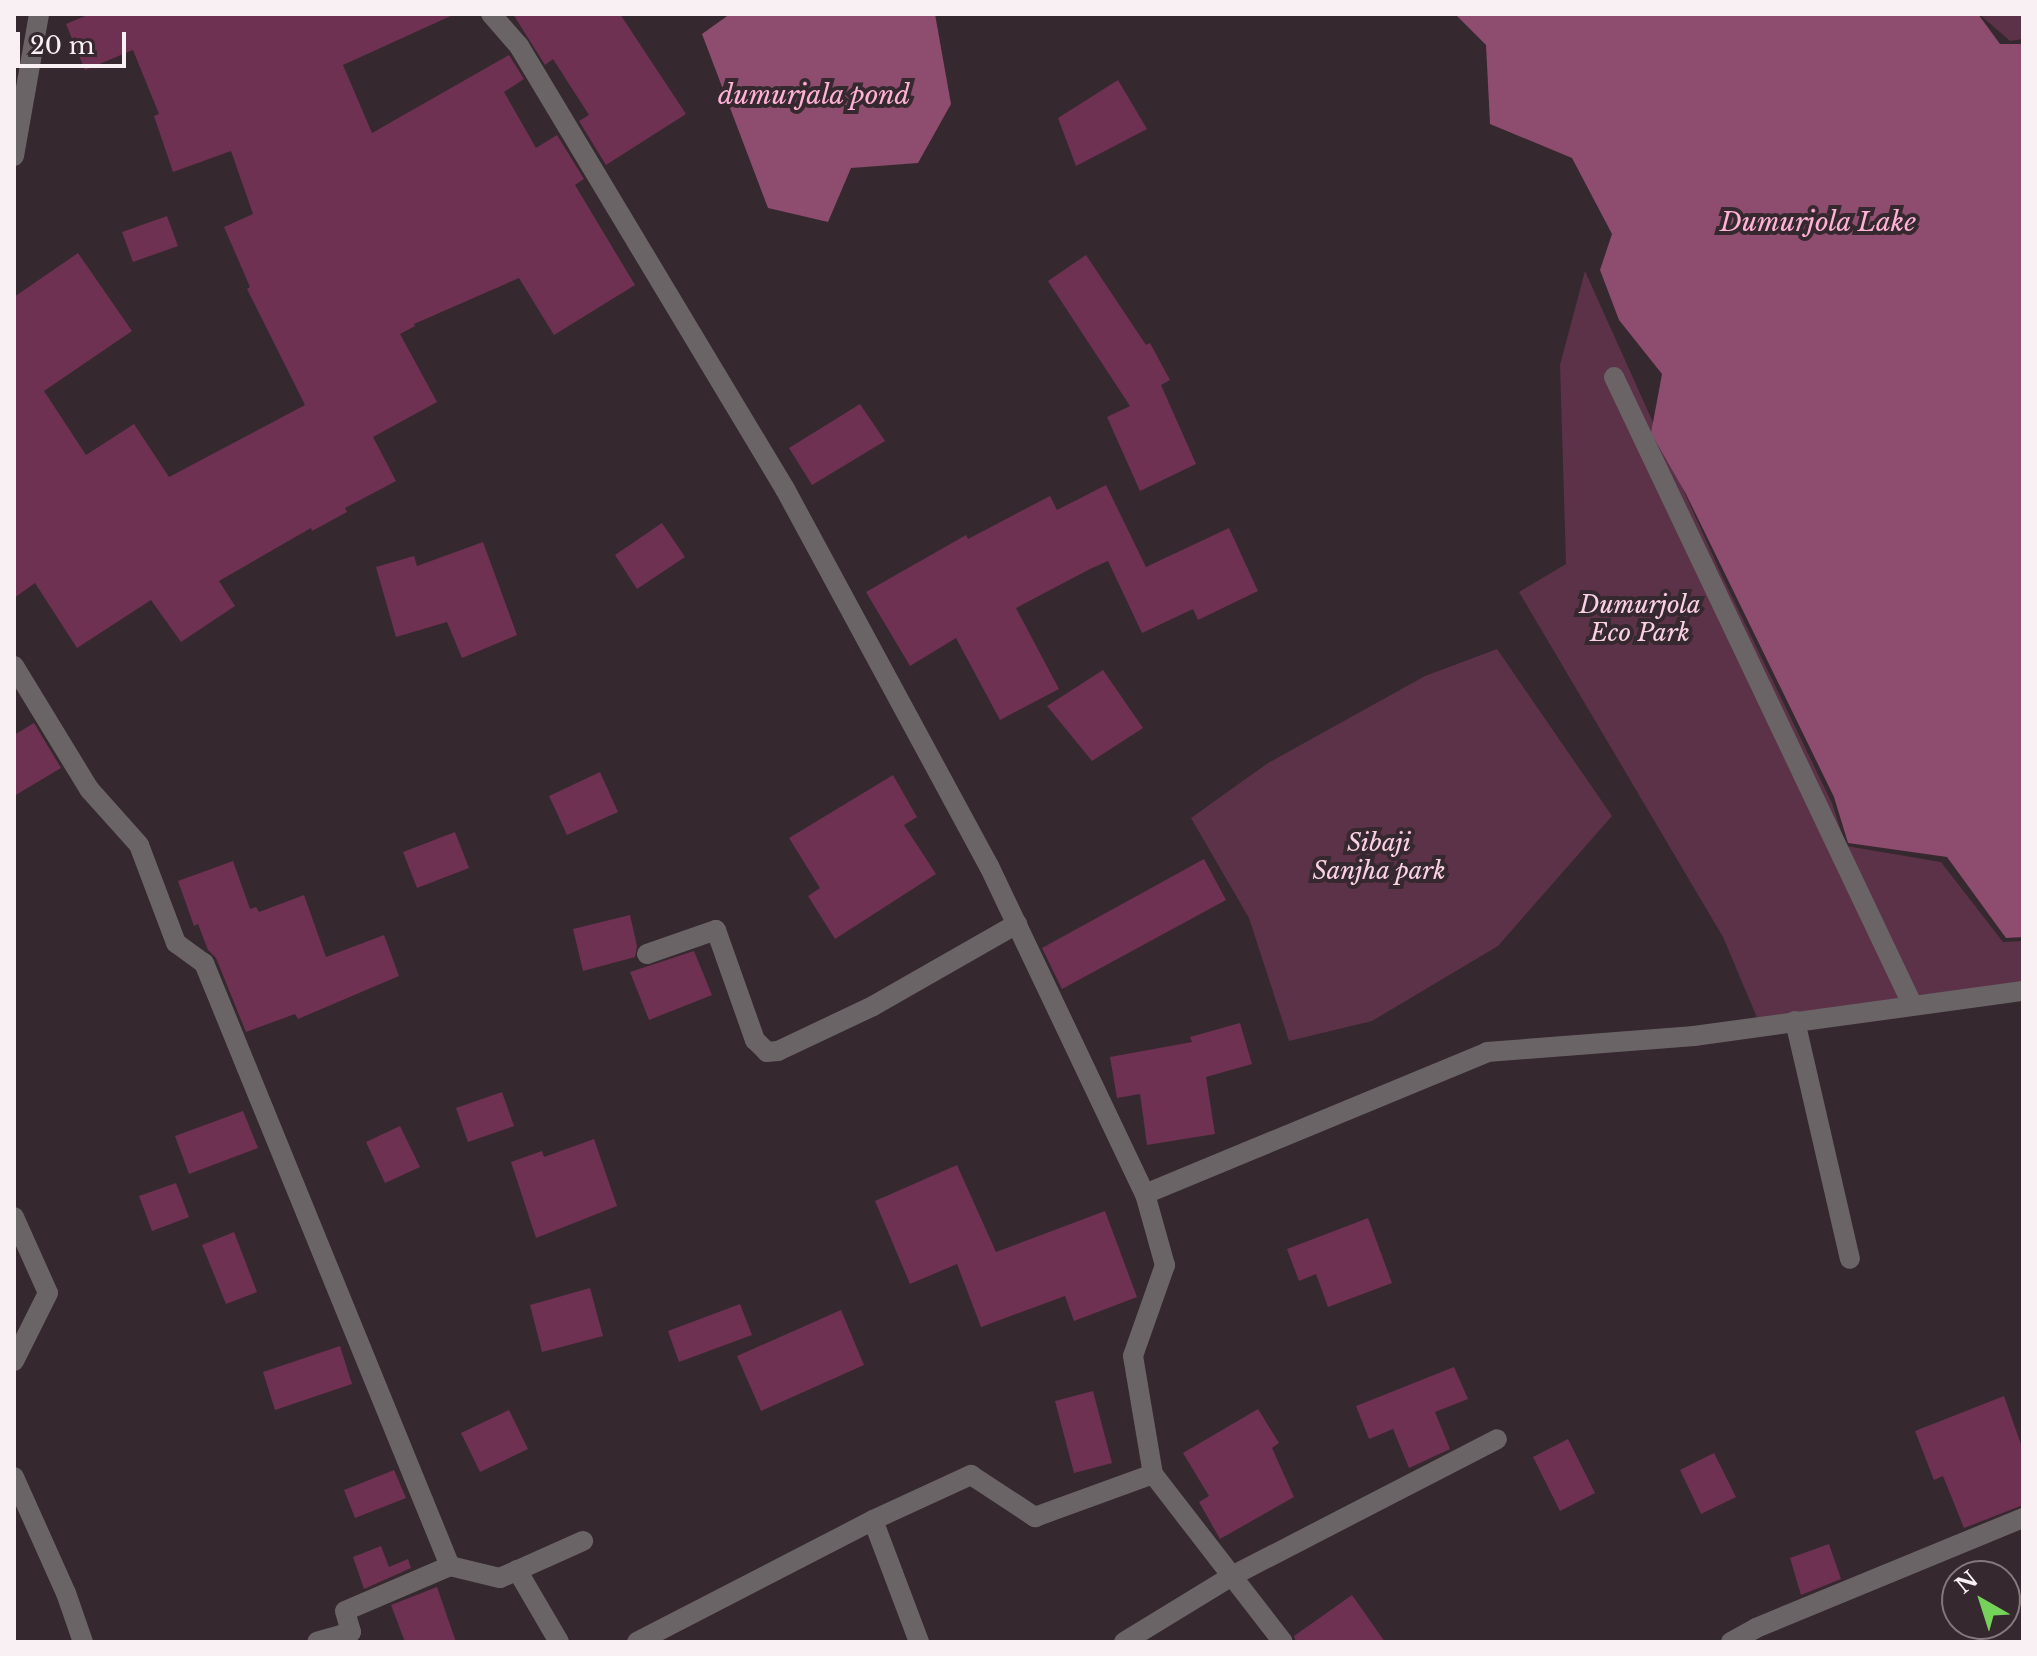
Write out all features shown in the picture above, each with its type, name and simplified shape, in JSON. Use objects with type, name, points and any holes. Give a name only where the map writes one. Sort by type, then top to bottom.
[{"type":"street","points":[[14,156],[39,14]]},
{"type":"street","points":[[491,14],[519,46],[785,489],[1017,924],[1145,1194],[1165,1265],[1133,1356],[1153,1474],[1283,1642]]},
{"type":"street","points":[[1614,377],[1912,1004]]},
{"type":"street","points":[[14,666],[89,789],[139,845],[176,943],[204,963],[450,1566]]},
{"type":"street","points":[[647,954],[716,930],[755,1040],[767,1052],[778,1051],[873,1006],[1017,924]]},
{"type":"street","points":[[1145,1194],[1487,1052],[1694,1036],[2023,991]]},
{"type":"street","points":[[1795,1021],[1850,1259]]},
{"type":"street","points":[[14,1217],[48,1293],[14,1361]]},
{"type":"street","points":[[1124,1642],[1232,1576],[1497,1439]]},
{"type":"street","points":[[637,1642],[873,1520],[971,1475],[1035,1517],[1153,1474]]},
{"type":"street","points":[[14,1477],[66,1593],[83,1642]]},
{"type":"street","points":[[1731,1642],[1756,1628],[2023,1518]]},
{"type":"street","points":[[873,1520],[919,1642]]},
{"type":"street","points":[[317,1642],[351,1632],[345,1611],[450,1566],[500,1578],[583,1541]]},
{"type":"street","points":[[517,1570],[559,1642]]},
{"type":"green space","points":[[1979,14],[2023,14],[2023,39],[2010,41]]},
{"type":"green space","name":"Dumurjola Eco Park","points":[[1585,271],[1722,576],[1832,803],[1846,846],[1941,862],[2003,942],[2023,941],[2023,984],[1761,1027],[1723,937],[1519,592],[1566,564],[1560,365]]},
{"type":"green space","name":"Sibaji Sanjha park","points":[[1497,649],[1612,816],[1498,946],[1372,1021],[1289,1041],[1249,918],[1191,818],[1268,763],[1425,676]]},
{"type":"water","name":"dumurjala pond","points":[[730,14],[935,14],[951,104],[918,163],[851,168],[828,222],[768,208],[702,34]]},
{"type":"water","name":"Dumurjola Lake","points":[[1455,14],[1978,14],[2000,44],[2023,44],[2023,937],[2006,938],[1947,857],[1848,843],[1834,797],[1686,494],[1651,433],[1662,374],[1619,320],[1600,270],[1612,234],[1572,158],[1490,124],[1486,45]]},
{"type":"building","points":[[90,14],[455,14],[343,65],[372,133],[509,55],[524,79],[504,92],[536,148],[557,135],[584,179],[575,185],[635,285],[554,335],[519,278],[414,324],[400,334],[437,402],[373,437],[396,481],[345,508],[347,512],[312,531],[311,528],[219,581],[235,606],[181,642],[151,600],[77,648],[35,583],[14,598],[14,297],[78,253],[132,331],[44,391],[86,455],[134,424],[169,477],[305,405],[247,289],[250,287],[224,227],[253,214],[231,151],[173,172],[154,116],[159,114],[133,50],[85,70],[66,24]]},
{"type":"building","points":[[513,14],[620,14],[686,114],[606,165],[579,121],[589,115],[553,59],[545,65]]},
{"type":"building","points":[[1118,80],[1147,129],[1076,166],[1058,118]]},
{"type":"building","points":[[167,216],[178,246],[133,262],[122,232]]},
{"type":"building","points":[[1086,255],[1146,345],[1150,343],[1170,380],[1161,385],[1196,464],[1140,491],[1107,417],[1130,406],[1048,281]]},
{"type":"building","points":[[860,404],[885,441],[812,485],[789,448]]},
{"type":"building","points":[[1106,485],[1146,567],[1229,528],[1258,591],[1198,620],[1193,609],[1142,633],[1108,561],[1092,568],[1016,608],[1059,689],[1000,720],[956,638],[910,666],[866,592],[966,535],[968,539],[1050,496],[1057,510]]},
{"type":"building","points":[[662,523],[685,557],[637,589],[615,555]]},
{"type":"building","points":[[483,542],[517,635],[462,658],[447,622],[396,637],[376,567],[414,556],[417,566]]},
{"type":"building","points":[[1103,670],[1143,728],[1092,761],[1047,706]]},
{"type":"building","points":[[34,723],[61,768],[14,796],[14,735]]},
{"type":"building","points":[[600,772],[618,812],[567,835],[549,796]]},
{"type":"building","points":[[893,775],[917,817],[904,825],[936,874],[835,939],[808,896],[820,888],[789,838]]},
{"type":"building","points":[[455,832],[469,868],[417,888],[403,852]]},
{"type":"building","points":[[1204,859],[1226,900],[1062,989],[1042,948]]},
{"type":"building","points":[[233,861],[250,909],[256,907],[259,912],[304,895],[326,957],[384,935],[399,976],[298,1019],[295,1014],[246,1032],[216,958],[208,950],[198,924],[194,926],[178,881]]},
{"type":"building","points":[[630,915],[637,946],[635,957],[583,971],[573,929]]},
{"type":"building","points":[[694,951],[712,995],[649,1020],[630,972]]},
{"type":"building","points":[[1240,1023],[1252,1064],[1206,1077],[1215,1134],[1147,1145],[1140,1094],[1117,1098],[1110,1057],[1192,1042],[1190,1037]]},
{"type":"building","points":[[502,1092],[514,1126],[468,1142],[456,1108]]},
{"type":"building","points":[[243,1111],[258,1148],[189,1174],[175,1136]]},
{"type":"building","points":[[400,1126],[420,1167],[385,1183],[366,1142]]},
{"type":"building","points":[[594,1139],[617,1206],[536,1238],[511,1162],[542,1151],[544,1157]]},
{"type":"building","points":[[957,1165],[996,1252],[1105,1211],[1137,1297],[1074,1321],[1065,1296],[981,1327],[957,1264],[910,1284],[875,1201]]},
{"type":"building","points":[[176,1183],[189,1217],[152,1231],[139,1196]]},
{"type":"building","points":[[1368,1218],[1392,1283],[1328,1307],[1316,1274],[1299,1281],[1287,1249]]},
{"type":"building","points":[[234,1232],[257,1292],[226,1304],[202,1245]]},
{"type":"building","points":[[590,1288],[603,1336],[542,1352],[530,1305]]},
{"type":"building","points":[[740,1304],[752,1335],[679,1362],[668,1331]]},
{"type":"building","points":[[841,1310],[864,1365],[761,1411],[737,1356]]},
{"type":"building","points":[[340,1346],[352,1384],[275,1410],[263,1372]]},
{"type":"building","points":[[1454,1367],[1468,1399],[1435,1412],[1450,1449],[1409,1468],[1393,1429],[1369,1439],[1356,1406]]},
{"type":"building","points":[[1093,1391],[1112,1463],[1074,1473],[1055,1401]]},
{"type":"building","points":[[2004,1396],[2023,1450],[2023,1505],[1964,1528],[1943,1476],[1934,1480],[1915,1431]]},
{"type":"building","points":[[1258,1409],[1279,1443],[1272,1448],[1294,1497],[1220,1539],[1199,1502],[1209,1496],[1183,1453]]},
{"type":"building","points":[[509,1410],[528,1449],[480,1472],[461,1433]]},
{"type":"building","points":[[1568,1439],[1595,1493],[1560,1511],[1533,1457]]},
{"type":"building","points":[[1714,1453],[1736,1497],[1701,1514],[1680,1470]]},
{"type":"building","points":[[394,1470],[406,1498],[355,1518],[344,1490]]},
{"type":"building","points":[[1829,1544],[1841,1579],[1801,1595],[1790,1558]]},
{"type":"building","points":[[381,1546],[389,1567],[408,1559],[411,1568],[364,1589],[353,1557]]},
{"type":"building","points":[[437,1587],[456,1642],[405,1642],[391,1605]]},
{"type":"building","points":[[1352,1595],[1385,1642],[1296,1642],[1294,1636]]}]
